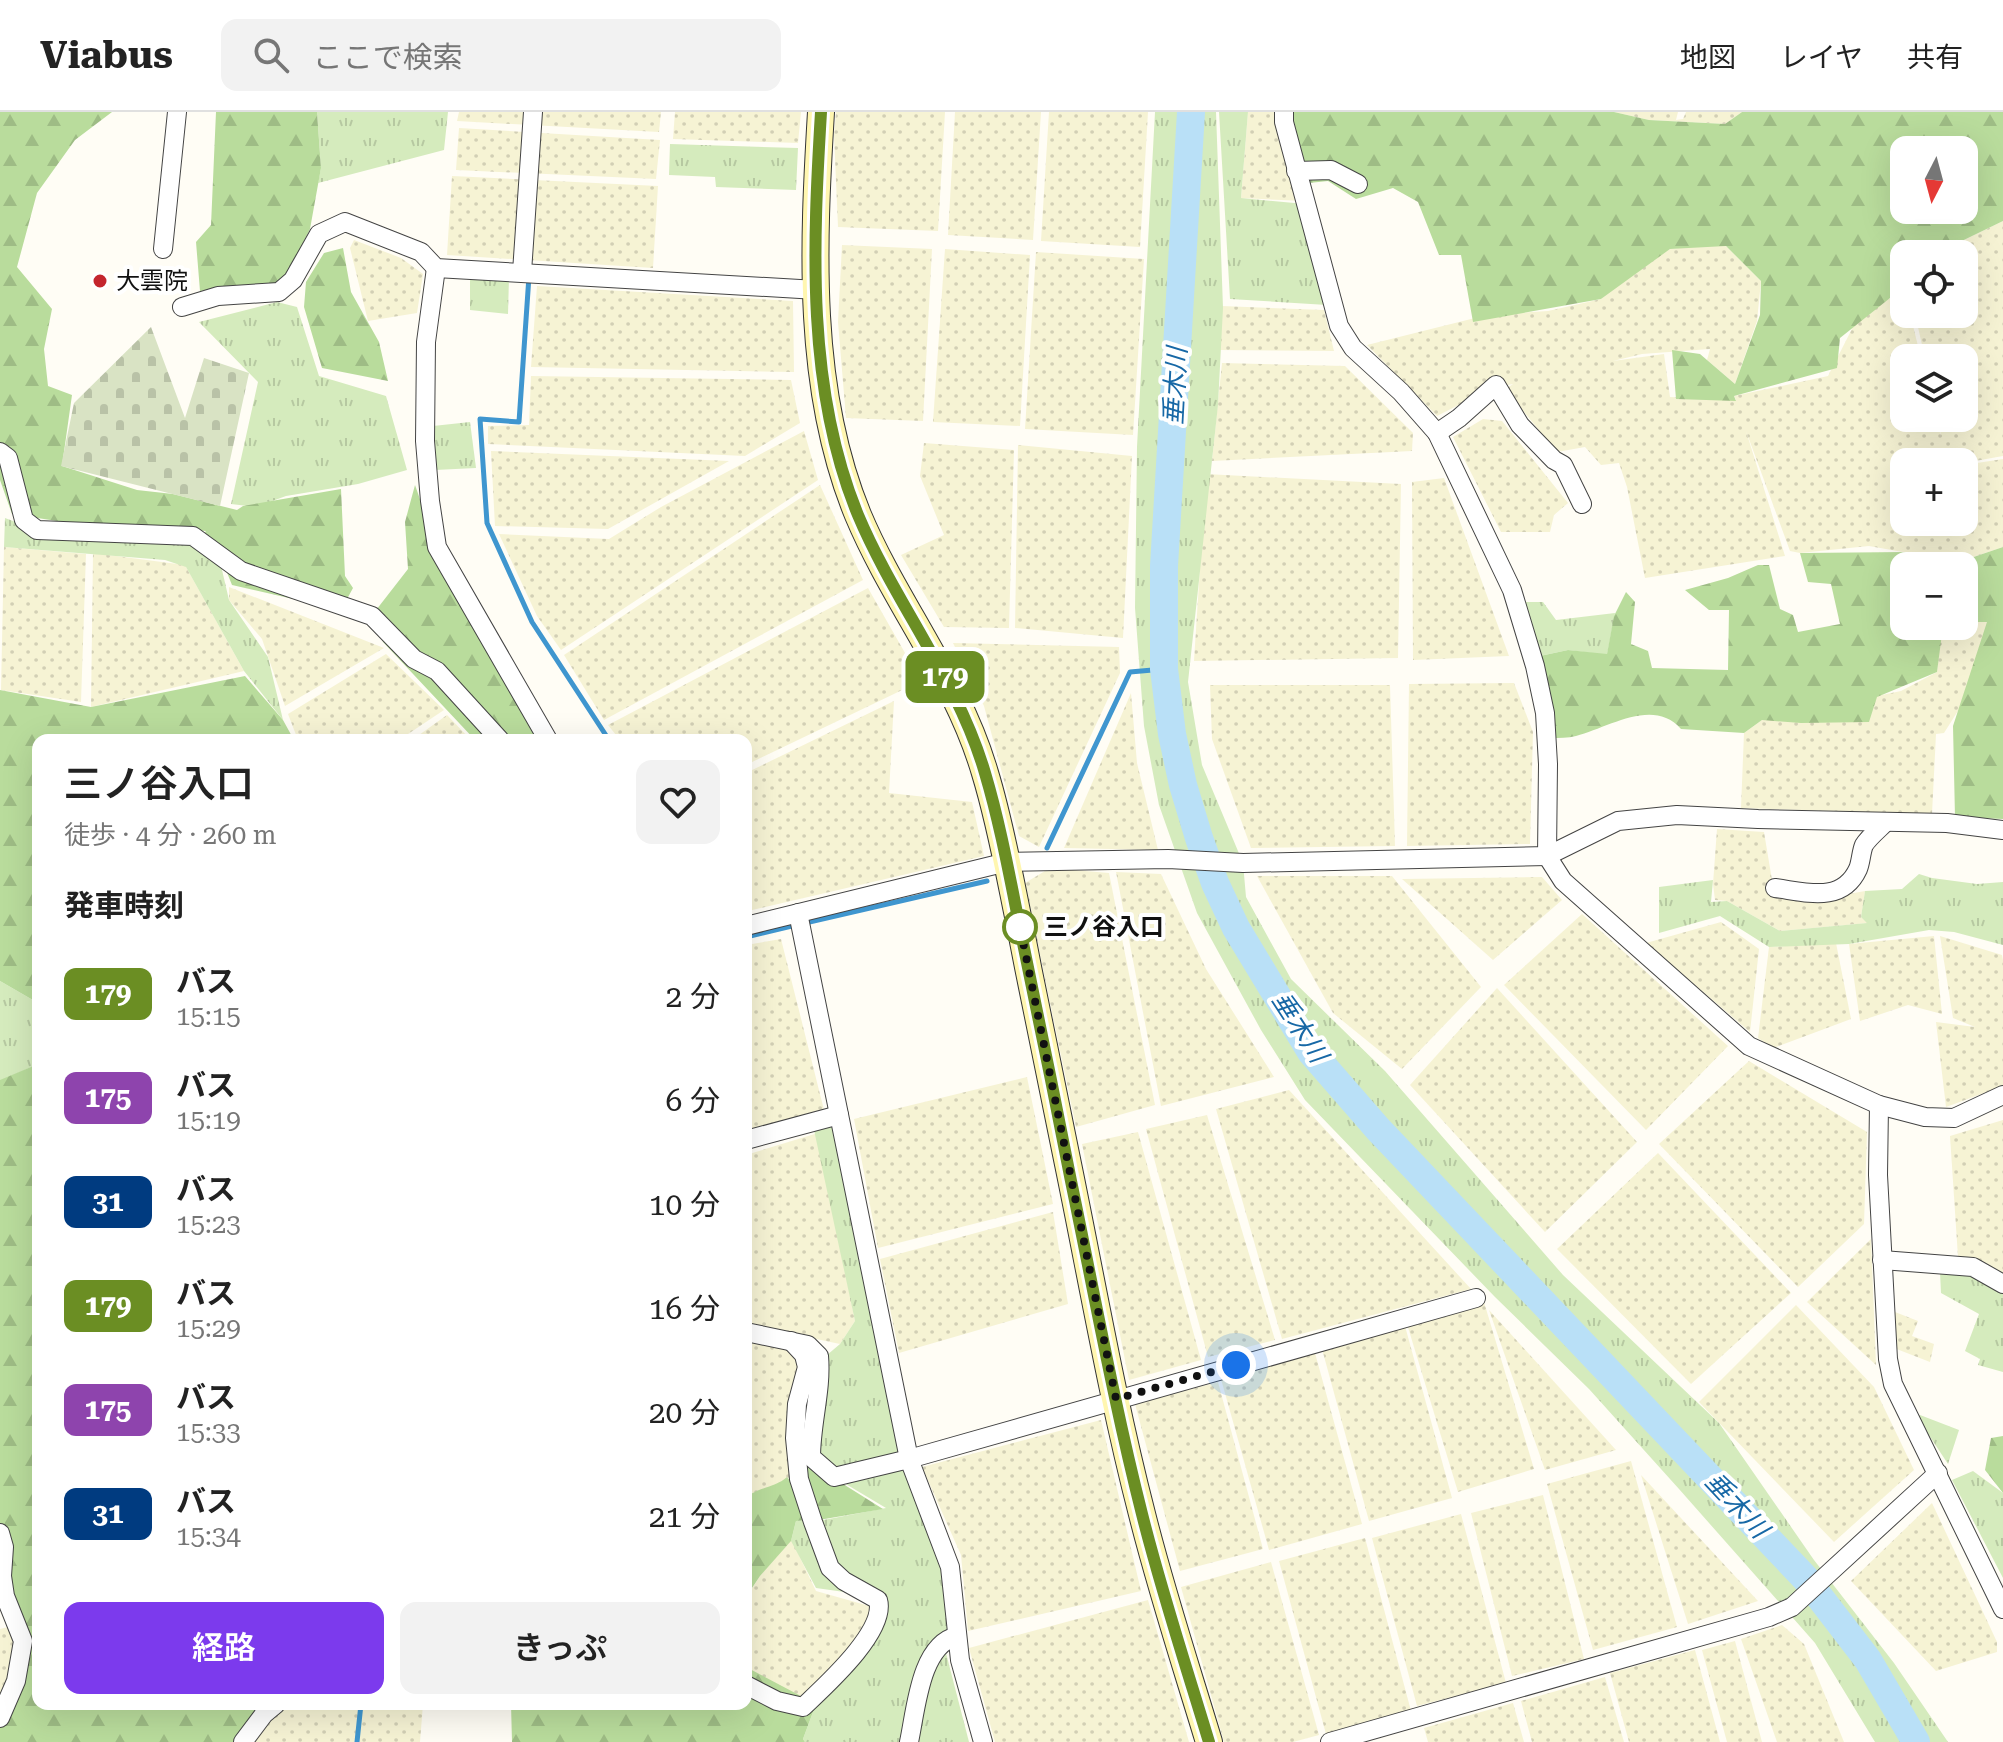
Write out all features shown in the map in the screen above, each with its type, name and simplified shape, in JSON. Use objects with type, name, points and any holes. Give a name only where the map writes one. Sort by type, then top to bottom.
[{"type":"main road","points":[[821,112],[817,175],[817,290],[823,381],[834,447],[857,512],[878,557],[942,669],[985,772],[1007,862],[1142,1515],[1209,1742]]},
{"type":"street","points":[[163,249],[177,112]]},
{"type":"street","points":[[522,272],[533,112]]},
{"type":"street","points":[[1284,112],[1296,171],[1339,326],[1353,348],[1401,392],[1437,433],[1512,590],[1535,666],[1545,713],[1547,856],[1563,881],[1749,1046],[1879,1105],[1925,1117],[1954,1118],[2003,1095]]},
{"type":"street","points":[[1296,171],[1331,170],[1358,184]]},
{"type":"street","points":[[182,307],[218,296],[279,292],[293,280],[319,234],[345,222],[421,252],[436,268],[817,290]]},
{"type":"street","points":[[436,268],[426,342],[425,441],[437,547],[545,734]]},
{"type":"street","points":[[1437,433],[1496,385],[1520,425],[1554,460],[1563,465],[1582,504]]},
{"type":"street","points":[[0,452],[8,458],[24,520],[37,530],[193,536],[241,571],[372,616],[414,659],[437,671],[495,734]]},
{"type":"street","points":[[752,924],[1007,862],[1168,859],[1243,863],[1547,856],[1618,821],[1677,815],[1947,823],[2003,830]]},
{"type":"street","points":[[1775,888],[1814,893],[1837,891],[1850,884],[1860,866],[1864,845],[1886,822]]},
{"type":"street","points":[[798,913],[909,1459],[950,1567],[960,1660],[983,1742]]},
{"type":"street","points":[[1879,1105],[1882,1260],[1888,1359],[1893,1384],[2003,1609]]},
{"type":"street","points":[[752,1138],[839,1115]]},
{"type":"street","points":[[1882,1260],[1973,1267],[2003,1284]]},
{"type":"street","points":[[752,1333],[808,1345],[819,1356],[820,1378],[811,1457],[834,1477],[909,1459],[1476,1298]]},
{"type":"street","points":[[752,1688],[777,1701],[803,1707],[837,1675],[874,1626],[880,1609],[878,1600],[844,1581],[830,1568],[813,1522],[799,1479],[795,1438],[797,1404],[807,1367],[804,1355],[791,1341]]},
{"type":"street","points":[[1330,1742],[1769,1617],[1792,1607],[1938,1473]]},
{"type":"street","points":[[0,1533],[4,1547],[2,1576],[5,1596],[23,1641],[16,1681],[0,1718]]},
{"type":"street","points":[[909,1742],[925,1668],[936,1647],[945,1639],[957,1636]]},
{"type":"street","points":[[243,1742],[269,1710]]},
{"type":"shaded area","points":[[459,112],[661,112],[659,132],[457,121]]},
{"type":"shaded area","points":[[675,112],[801,112],[798,143],[673,139]]},
{"type":"shaded area","points":[[836,112],[945,112],[938,231],[838,227]]},
{"type":"shaded area","points":[[955,112],[1041,112],[1033,240],[948,235]]},
{"type":"shaded area","points":[[1049,112],[1148,112],[1140,247],[1041,241]]},
{"type":"shaded area","points":[[1248,112],[1284,112],[1304,201],[1241,198]]},
{"type":"shaded area","points":[[1614,112],[1678,112],[1676,120],[1683,119],[1686,112],[1742,112],[1725,124],[1649,120]]},
{"type":"shaded area","points":[[459,128],[660,140],[656,179],[456,170]]},
{"type":"shaded area","points":[[452,176],[658,186],[653,268],[447,255]]},
{"type":"shaded area","points":[[2003,221],[2003,456],[1978,460],[1978,448],[1890,448],[1890,536],[1978,536],[1978,463],[2003,459],[2003,547],[1978,556],[1978,552],[1903,552],[1869,546],[1800,553],[1790,551],[1746,431],[1785,556],[1645,578],[1627,487],[1619,463],[1601,465],[1585,447],[1557,452],[1507,388],[1513,384],[1492,388],[1437,416],[1367,345],[1487,315],[1548,311],[1601,299],[1640,266],[1670,249],[1723,243],[1761,281],[1757,321],[1735,384],[1707,360],[1710,349],[1642,354],[1613,361],[1664,354],[1670,397],[1736,400],[1734,396],[1828,376],[1858,317],[1883,299],[1890,299],[1890,328],[1914,328],[1918,344],[1890,344],[1890,432],[1940,432],[1941,436],[1940,432],[1978,432],[1978,344],[1922,344],[1918,328],[1978,328],[1978,240],[1964,240]]},
{"type":"shaded area","points":[[354,240],[401,258],[423,274],[417,313],[368,321],[350,248]]},
{"type":"shaded area","points":[[842,245],[932,249],[923,421],[846,418],[838,322]]},
{"type":"shaded area","points":[[945,249],[1030,255],[1020,426],[933,422]]},
{"type":"shaded area","points":[[1036,252],[1144,259],[1133,435],[1025,429]]},
{"type":"shaded area","points":[[537,286],[793,301],[794,372],[531,367]]},
{"type":"shaded area","points":[[1222,306],[1324,310],[1334,351],[1219,350]]},
{"type":"shaded area","points":[[1222,363],[1345,366],[1413,433],[1412,451],[1212,461]]},
{"type":"shaded area","points":[[531,376],[791,380],[800,423],[745,456],[488,444],[488,426],[529,425]]},
{"type":"shaded area","points":[[1483,419],[1502,421],[1568,503],[1554,515],[1550,532],[1501,532],[1453,437]]},
{"type":"shaded area","points":[[804,431],[818,480],[561,650],[537,616],[499,534],[609,539],[661,507]]},
{"type":"shaded area","points":[[924,443],[1014,450],[1009,628],[944,627],[901,555],[944,535],[920,476]]},
{"type":"shaded area","points":[[1018,445],[1132,456],[1123,638],[1015,628]]},
{"type":"shaded area","points":[[491,451],[729,461],[608,529],[495,526]]},
{"type":"shaded area","points":[[1206,474],[1401,484],[1398,658],[1194,661]]},
{"type":"shaded area","points":[[1444,478],[1509,656],[1413,660],[1412,482]]},
{"type":"shaded area","points":[[820,485],[863,580],[604,720],[564,655]]},
{"type":"shaded area","points":[[4,547],[86,554],[81,702],[1,690]]},
{"type":"shaded area","points":[[93,553],[185,565],[244,671],[91,707]]},
{"type":"shaded area","points":[[229,587],[384,648],[285,706],[262,639],[229,600]]},
{"type":"shaded area","points":[[868,588],[921,681],[752,762],[752,734],[615,734],[608,725]]},
{"type":"shaded area","points":[[1978,621],[1988,621],[1970,692],[1944,733],[1936,734],[1932,814],[1741,808],[1744,733],[1762,720],[1901,691],[1937,672],[1940,640],[1978,640]]},
{"type":"shaded area","points":[[953,643],[1119,647],[1120,673],[1039,847],[1019,836],[984,706]]},
{"type":"shaded area","points":[[386,654],[444,710],[408,734],[296,734],[288,714]]},
{"type":"shaded area","points":[[1514,683],[1533,732],[1530,844],[1407,846],[1409,684]]},
{"type":"shaded area","points":[[1210,685],[1390,685],[1395,846],[1251,848],[1212,739]]},
{"type":"shaded area","points":[[1131,693],[1137,763],[1158,850],[1064,848]]},
{"type":"shaded area","points":[[894,701],[889,793],[972,802],[984,856],[752,910],[752,770]]},
{"type":"shaded area","points":[[447,715],[465,734],[420,734]]},
{"type":"shaded area","points":[[1717,829],[1764,832],[1774,892],[1821,899],[1865,891],[1861,917],[1868,923],[1780,931],[1727,901],[1715,900],[1713,884]]},
{"type":"shaded area","points":[[1050,868],[1109,873],[1155,1105],[1076,1127],[1025,883]]},
{"type":"shaded area","points":[[1116,872],[1161,874],[1206,969],[1274,1077],[1161,1106]]},
{"type":"shaded area","points":[[1257,876],[1392,876],[1481,987],[1402,1069],[1333,1013]]},
{"type":"shaded area","points":[[1542,877],[1562,900],[1493,960],[1402,879]]},
{"type":"shaded area","points":[[1582,914],[1728,1046],[1646,1130],[1504,985]]},
{"type":"shaded area","points":[[1721,922],[1759,949],[1750,1032],[1646,943]]},
{"type":"shaded area","points":[[1934,936],[1942,1014],[1908,1005],[1860,1021],[1849,944]]},
{"type":"shaded area","points":[[1940,936],[2002,955],[2003,960],[2003,1086],[1946,1107],[1936,1022],[1975,1027],[1953,1018]]},
{"type":"shaded area","points":[[781,939],[826,1118],[752,1138],[752,944]]},
{"type":"shaded area","points":[[1836,943],[1851,1019],[1773,1048],[1758,1038],[1769,947]]},
{"type":"shaded area","points":[[1497,988],[1637,1142],[1545,1232],[1410,1085]]},
{"type":"shaded area","points":[[1749,1061],[1867,1132],[1864,1224],[1798,1287],[1659,1144]]},
{"type":"shaded area","points":[[1027,1077],[1053,1204],[878,1248],[854,1119]]},
{"type":"shaded area","points":[[1289,1090],[1471,1289],[1282,1339],[1216,1109]]},
{"type":"shaded area","points":[[1207,1115],[1275,1340],[1208,1357],[1146,1129]]},
{"type":"shaded area","points":[[2003,1120],[2003,1278],[1958,1257],[1950,1136]]},
{"type":"shaded area","points":[[1138,1132],[1201,1360],[1129,1380],[1082,1144]]},
{"type":"shaded area","points":[[818,1133],[855,1321],[840,1344],[752,1325],[752,1153]]},
{"type":"shaded area","points":[[1658,1153],[1791,1293],[1691,1384],[1557,1249]]},
{"type":"shaded area","points":[[1053,1212],[1068,1304],[899,1353],[880,1259]]},
{"type":"shaded area","points":[[1871,1239],[1876,1365],[1807,1302]]},
{"type":"shaded area","points":[[1484,1302],[1534,1469],[1458,1492],[1407,1324]]},
{"type":"shaded area","points":[[1796,1305],[1874,1387],[1914,1470],[1834,1542],[1699,1402]]},
{"type":"shaded area","points":[[1489,1310],[1616,1450],[1545,1470]]},
{"type":"shaded area","points":[[1895,1312],[1918,1321],[1912,1336],[1934,1344],[1930,1362],[1894,1348]]},
{"type":"shaded area","points":[[1405,1326],[1452,1498],[1369,1521],[1322,1349]]},
{"type":"shaded area","points":[[752,1340],[820,1359],[799,1472],[752,1493]]},
{"type":"shaded area","points":[[1315,1353],[1362,1524],[1269,1550],[1221,1379]]},
{"type":"shaded area","points":[[1218,1382],[1263,1549],[1180,1571],[1135,1404]]},
{"type":"shaded area","points":[[1101,1420],[1141,1591],[968,1631],[961,1555],[922,1467]]},
{"type":"shaded area","points":[[1631,1461],[1677,1627],[1593,1650],[1547,1484]]},
{"type":"shaded area","points":[[1641,1475],[1758,1601],[1688,1624]]},
{"type":"shaded area","points":[[1543,1495],[1584,1659],[1512,1676],[1471,1513]]},
{"type":"shaded area","points":[[1932,1503],[1997,1642],[1997,1652],[1936,1671],[1851,1581]]},
{"type":"shaded area","points":[[1461,1514],[1506,1683],[1417,1706],[1372,1538]]},
{"type":"shaded area","points":[[1365,1538],[1411,1711],[1326,1734],[1279,1561]]},
{"type":"shaded area","points":[[791,1539],[816,1591],[880,1609],[803,1707],[752,1686],[752,1589]]},
{"type":"shaded area","points":[[1271,1562],[1319,1735],[1293,1742],[1224,1742],[1181,1587]]},
{"type":"shaded area","points":[[1148,1600],[1189,1742],[995,1742],[969,1648]]},
{"type":"shaded area","points":[[16,1625],[22,1638],[0,1700],[0,1629]]},
{"type":"shaded area","points":[[1782,1625],[1804,1644],[1844,1742],[1777,1742],[1741,1639]]},
{"type":"shaded area","points":[[1735,1641],[1762,1742],[1727,1742],[1702,1650]]},
{"type":"shaded area","points":[[1695,1650],[1720,1742],[1629,1742],[1610,1673]]},
{"type":"shaded area","points":[[1605,1677],[1624,1742],[1532,1742],[1521,1701]]},
{"type":"shaded area","points":[[1513,1703],[1524,1742],[1428,1742],[1424,1728]]},
{"type":"shaded area","points":[[271,1710],[423,1710],[420,1742],[242,1742]]},
{"type":"green space","points":[[0,112],[112,112],[75,140],[37,193],[17,267],[52,309],[44,349],[48,386],[72,395],[62,466],[137,490],[173,494],[237,510],[243,506],[341,489],[345,576],[353,588],[341,610],[232,585],[220,555],[201,537],[206,531],[63,522],[12,514],[0,480]]},
{"type":"green space","points":[[216,112],[317,112],[321,168],[310,229],[284,282],[200,291],[196,242],[211,225]]},
{"type":"green space","points":[[317,112],[448,112],[444,150],[318,183],[321,168]]},
{"type":"green space","points":[[1155,112],[1216,112],[1223,308],[1218,405],[1188,682],[1202,765],[1243,863],[1246,897],[1291,979],[1385,1071],[1563,1275],[1719,1423],[1814,1560],[1894,1663],[1948,1742],[1875,1742],[1815,1643],[1679,1489],[1589,1389],[1495,1297],[1305,1100],[1261,1030],[1197,913],[1159,805],[1144,726],[1135,608],[1137,447]]},
{"type":"green space","points":[[1219,112],[1248,112],[1241,198],[1305,204],[1327,305],[1230,299]]},
{"type":"green space","points":[[1288,112],[1614,112],[1649,120],[1725,124],[1742,112],[2003,112],[2003,221],[1964,240],[1890,240],[1890,298],[1840,338],[1837,368],[1734,396],[1736,401],[1676,399],[1672,350],[1700,354],[1735,384],[1760,315],[1761,281],[1726,246],[1670,249],[1601,299],[1473,322],[1461,255],[1439,255],[1418,202],[1393,188],[1356,199],[1328,181],[1309,183]]},
{"type":"green space","points":[[670,144],[798,148],[796,190],[716,187],[715,177],[669,175]]},
{"type":"green space","points":[[343,248],[351,292],[379,342],[388,381],[322,368],[304,307],[306,282],[324,253]]},
{"type":"green space","points":[[470,276],[509,277],[508,314],[470,310]]},
{"type":"green space","points":[[277,302],[297,307],[319,376],[386,396],[407,470],[358,484],[286,496],[256,507],[231,504],[258,382],[199,322]]},
{"type":"green space","points":[[151,327],[185,418],[204,358],[249,373],[220,506],[61,466],[74,403]]},
{"type":"green space","points":[[470,422],[476,468],[435,470],[433,426]]},
{"type":"green space","points":[[415,485],[434,539],[540,734],[469,734],[383,642],[373,614],[408,569],[405,522]]},
{"type":"green space","points":[[5,518],[37,530],[187,533],[219,557],[229,600],[268,657],[283,720],[244,671],[186,567],[165,560],[4,547]]},
{"type":"green space","points":[[2003,547],[2003,819],[1955,817],[1953,726],[1987,622],[1978,622],[1978,556]]},
{"type":"green space","points":[[1890,552],[1890,640],[1941,640],[1937,672],[1877,697],[1869,722],[1762,720],[1744,733],[1681,729],[1657,715],[1644,715],[1576,736],[1551,738],[1540,656],[1568,650],[1607,654],[1614,616],[1626,592],[1635,602],[1631,644],[1648,651],[1652,668],[1728,670],[1729,610],[1709,610],[1685,590],[1728,578],[1758,565],[1769,565],[1780,609],[1793,615],[1798,632],[1840,624],[1831,584],[1808,582],[1800,553]]},
{"type":"green space","points":[[1521,602],[1543,602],[1556,620],[1615,613],[1607,655],[1568,650],[1540,656]]},
{"type":"green space","points":[[245,676],[283,720],[291,734],[32,734],[32,1000],[0,981],[0,690],[91,707]]},
{"type":"green space","points":[[1919,874],[1977,884],[2003,882],[2003,945],[1954,932],[1929,930],[1849,944],[1769,947],[1720,916],[1659,933],[1659,887],[1713,880],[1711,902],[1727,901],[1780,931],[1867,923],[1861,917],[1865,891],[1902,889]]},
{"type":"green space","points":[[0,981],[32,1000],[32,1067],[0,1081]]},
{"type":"green space","points":[[32,1067],[32,1710],[271,1710],[242,1742],[0,1742],[0,1698],[25,1646],[0,1532],[0,1080]]},
{"type":"green space","points":[[836,1125],[913,1468],[950,1567],[952,1634],[936,1647],[906,1742],[805,1742],[803,1739],[816,1704],[880,1609],[880,1597],[816,1588],[791,1541],[796,1521],[813,1522],[886,1508],[834,1477],[811,1453],[820,1361],[840,1344],[855,1321],[814,1130]]},
{"type":"green space","points":[[1940,1272],[1976,1275],[2003,1285],[2003,1372],[1978,1365],[1980,1359],[1965,1351],[1979,1314],[1941,1293]]},
{"type":"green space","points":[[1920,1415],[1959,1430],[1948,1464],[1917,1417]]},
{"type":"green space","points":[[799,1431],[824,1472],[883,1509],[813,1521]]},
{"type":"green space","points":[[2003,1436],[2003,1493],[1985,1470],[1991,1438]]},
{"type":"green space","points":[[1973,1471],[2003,1493],[2003,1578],[1952,1480]]},
{"type":"green space","points":[[787,1477],[796,1488],[809,1520],[796,1521],[791,1541],[752,1588],[752,1494]]},
{"type":"green space","points":[[946,1653],[969,1742],[917,1742],[933,1664]]},
{"type":"green space","points":[[752,1670],[816,1704],[803,1739],[805,1742],[512,1742],[511,1710],[752,1710]]},
{"type":"waterway","name":"垂木川","points":[[1191,112],[1164,566],[1164,669],[1172,734],[1183,785],[1215,883],[1236,928],[1311,1052],[1378,1129],[1805,1578],[1868,1660],[1916,1742]]},
{"type":"waterway","points":[[529,276],[519,422],[480,419],[487,523],[532,622],[605,734]]},
{"type":"waterway","points":[[1047,848],[1130,672],[1164,669]]},
{"type":"waterway","points":[[805,923],[987,881]]},
{"type":"waterway","points":[[752,936],[796,925]]},
{"type":"waterway","points":[[357,1742],[360,1710]]},
{"type":"bus line","name":"179","points":[[821,112],[817,175],[817,290],[829,427],[857,512],[878,557],[942,669],[985,772],[1007,862],[1142,1515],[1209,1742]]},
{"type":"place","name":"大雲院","points":[[100,281]]},
{"type":"place","name":"三ノ谷入口","points":[[1020,927]]},
{"type":"route","points":[[1020,927],[1019,922],[1116,1399],[1236,1365]]}]
